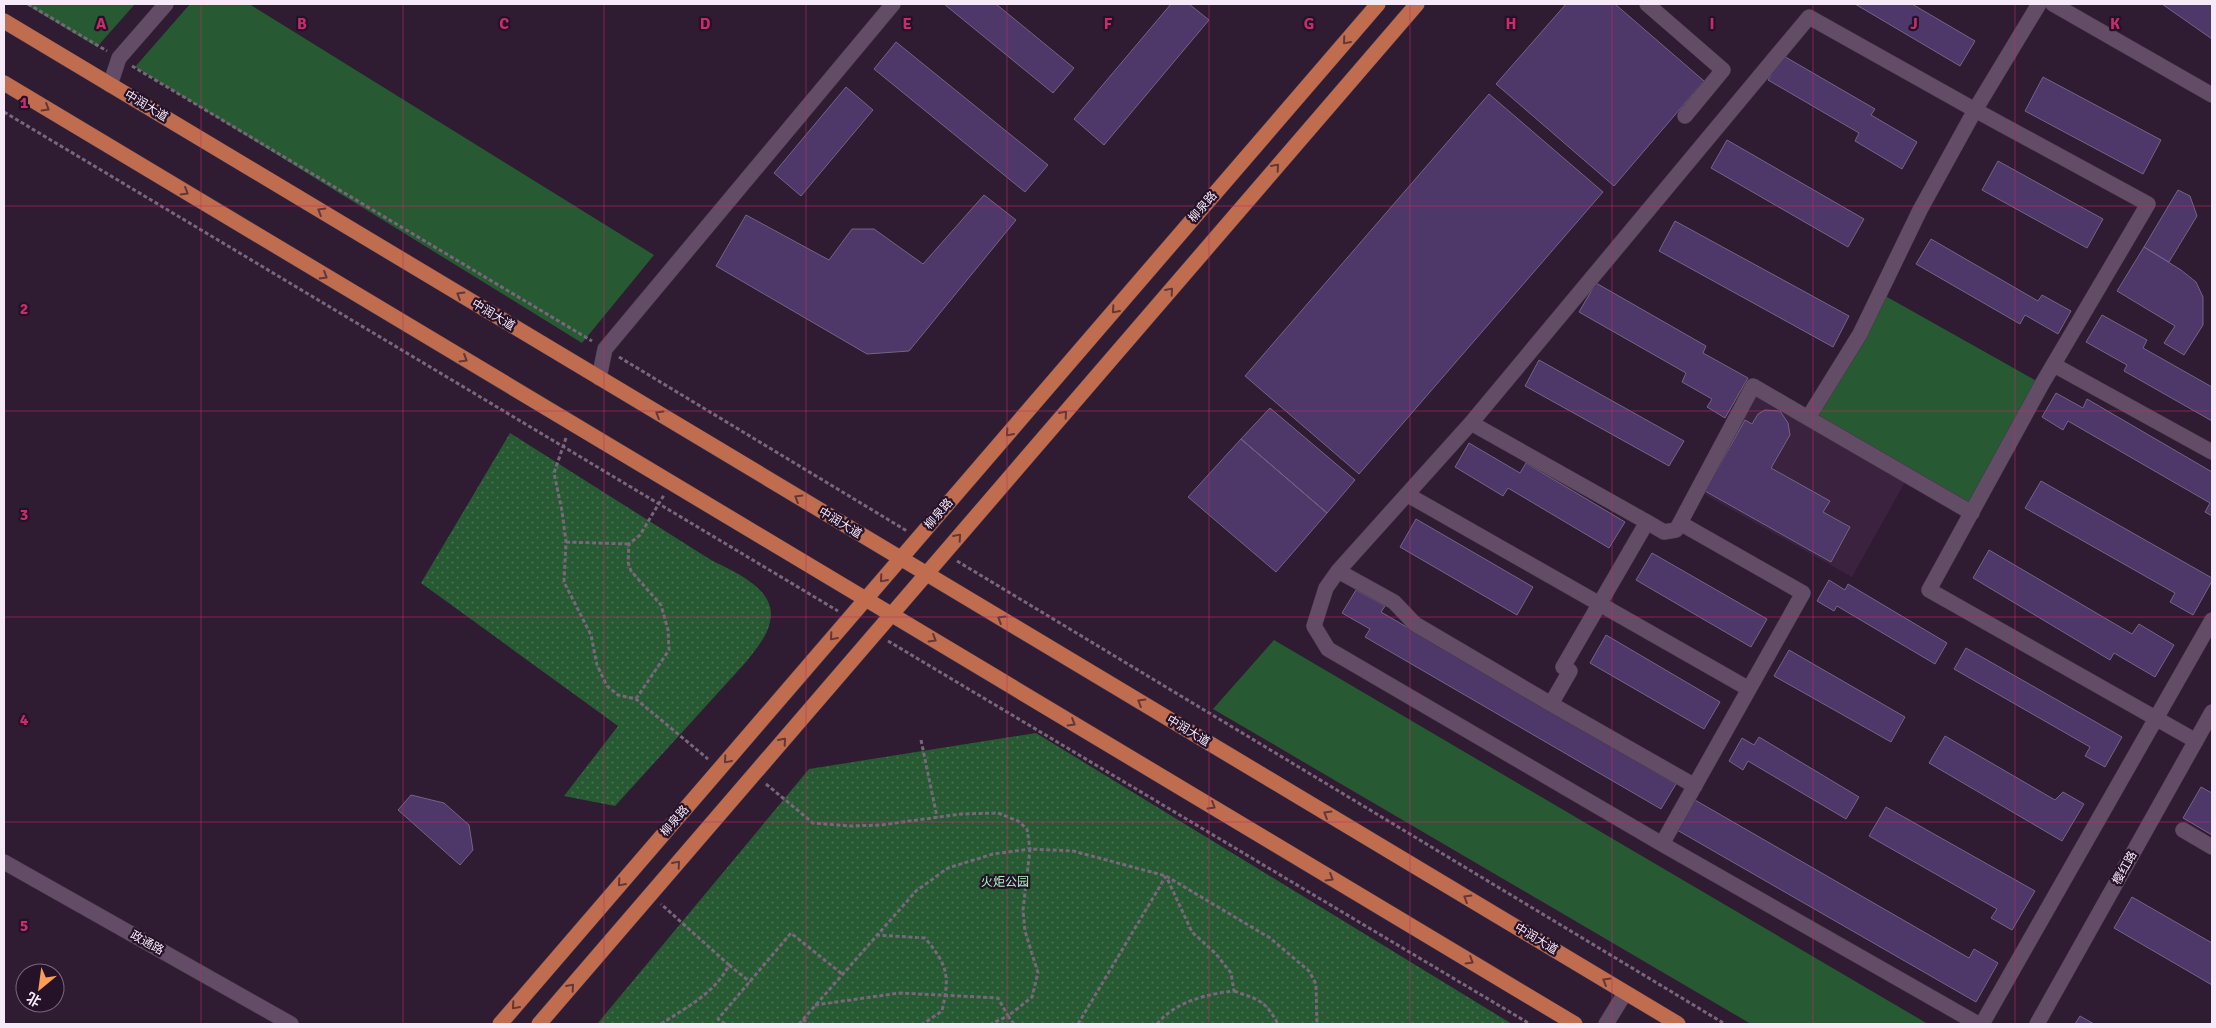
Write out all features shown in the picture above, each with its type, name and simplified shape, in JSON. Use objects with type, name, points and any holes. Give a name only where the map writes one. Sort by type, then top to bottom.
[{"type":"main road","name":"柳泉路","points":[[500,1024],[1378,4]]},
{"type":"main road","points":[[539,1024],[1417,4]]},
{"type":"main road","name":"中润大道","points":[[4,21],[1678,1024]]},
{"type":"main road","points":[[4,83],[1575,1024]]},
{"type":"street","points":[[110,85],[118,58],[166,4]]},
{"type":"street","points":[[599,378],[605,349],[893,4]]},
{"type":"street","points":[[1647,4],[1724,70],[1684,116]]},
{"type":"street","points":[[1808,418],[1860,334],[1920,210],[1975,110],[2039,4]]},
{"type":"street","points":[[2053,4],[2212,95]]},
{"type":"street","points":[[1978,1024],[1662,844],[1328,649],[1314,626],[1326,588],[1338,571],[1472,423],[1810,17],[2148,204],[2054,365],[1929,590],[2196,741]]},
{"type":"street","points":[[2054,365],[2212,452]]},
{"type":"street","points":[[1472,423],[1664,532],[1676,530],[1753,386],[1972,513]]},
{"type":"street","points":[[1408,495],[1749,689]]},
{"type":"street","points":[[1551,704],[1570,671],[1563,667],[1647,522]]},
{"type":"street","points":[[1662,844],[1803,593],[1680,522]]},
{"type":"street","points":[[1338,571],[1394,602],[1415,624],[1695,786]]},
{"type":"street","points":[[1982,1024],[2157,720],[2212,620]]},
{"type":"street","name":"樱红路","points":[[2037,1024],[2212,712]]},
{"type":"street","points":[[2183,830],[2212,847]]},
{"type":"street","name":"政通路","points":[[4,862],[290,1024]]},
{"type":"street","points":[[1606,1024],[1625,992]]},
{"type":"path","points":[[28,4],[919,538]]},
{"type":"path","points":[[4,112],[850,618]]},
{"type":"path","points":[[571,424],[554,474],[566,542],[564,582],[591,635],[597,666],[608,686],[618,695],[636,699],[720,769]]},
{"type":"path","points":[[566,542],[629,544],[640,535],[671,484]]},
{"type":"path","points":[[629,544],[628,562],[631,571],[661,605],[668,630],[668,650],[636,699]]},
{"type":"path","points":[[944,553],[1725,1024]]},
{"type":"path","points":[[875,633],[1530,1024]]},
{"type":"path","points":[[921,740],[937,817]]},
{"type":"path","points":[[755,773],[813,823],[851,826],[881,825],[961,814],[998,813],[1018,821],[1028,829],[1030,849],[1023,910],[1025,930],[1038,972],[1032,997],[1008,1016],[991,1024]]},
{"type":"path","points":[[799,1024],[916,891],[948,868],[992,854],[1030,849],[1073,851],[1166,876],[1270,938],[1309,971],[1316,984],[1317,1024]]},
{"type":"path","points":[[1166,876],[1192,932],[1216,954],[1231,973],[1234,991]]},
{"type":"path","points":[[1078,1024],[1166,876]]},
{"type":"path","points":[[650,894],[750,982]]},
{"type":"path","points":[[725,1024],[718,1019],[790,933],[842,974]]},
{"type":"path","points":[[876,935],[925,938],[937,953],[946,972],[945,996],[942,1011],[924,1024]]},
{"type":"path","points":[[661,1024],[708,993],[722,978],[730,965]]},
{"type":"path","points":[[1156,1024],[1164,1016],[1188,1002],[1214,993],[1234,991],[1254,998],[1268,1007],[1278,1024]]},
{"type":"path","points":[[815,1005],[900,993],[998,998],[1014,1024]]},
{"type":"path","points":[[804,1019],[809,1024]]},
{"type":"shaded area","points":[[1756,397],[1905,482],[1852,577],[1702,493]]},
{"type":"green space","points":[[25,4],[135,4],[97,47]]},
{"type":"green space","points":[[190,4],[249,4],[654,255],[582,343],[135,67]]},
{"type":"green space","points":[[1880,293],[2042,384],[1972,513],[1808,418]]},
{"type":"green space","points":[[510,433],[711,560],[742,576],[761,591],[771,610],[770,622],[766,633],[746,662],[615,806],[564,796],[618,726],[421,583]]},
{"type":"green space","points":[[1274,640],[1928,1024],[1751,1024],[1213,709]]},
{"type":"green space","name":"火炬公园","points":[[1036,733],[1512,1024],[597,1024],[809,769]]},
{"type":"building","points":[[944,4],[996,4],[1074,68],[1053,93]]},
{"type":"building","points":[[1171,4],[1189,4],[1209,20],[1104,145],[1074,119]]},
{"type":"building","points":[[1566,4],[1615,4],[1704,81],[1614,186],[1496,84]]},
{"type":"building","points":[[1855,4],[1912,4],[1975,41],[1960,66]]},
{"type":"building","points":[[2162,4],[2212,4],[2212,39]]},
{"type":"building","points":[[896,42],[1048,165],[1025,192],[874,69]]},
{"type":"building","points":[[1782,55],[1875,109],[1871,115],[1917,142],[1902,169],[1855,141],[1859,133],[1768,80]]},
{"type":"building","points":[[2043,77],[2161,140],[2143,174],[2025,111]]},
{"type":"building","points":[[846,87],[873,110],[801,196],[774,173]]},
{"type":"building","points":[[1489,94],[1603,192],[1359,474],[1245,376]]},
{"type":"building","points":[[1727,140],[1864,219],[1848,247],[1711,168]]},
{"type":"building","points":[[1998,161],[2103,219],[2087,248],[1982,190]]},
{"type":"building","points":[[2178,190],[2190,196],[2197,216],[2169,262],[2144,247]]},
{"type":"building","points":[[984,195],[1016,220],[909,351],[867,354],[716,266],[746,215],[829,260],[852,229],[874,229],[923,264]]},
{"type":"building","points":[[1675,221],[1849,316],[1833,347],[1659,251]]},
{"type":"building","points":[[1931,239],[2038,301],[2042,295],[2071,311],[2058,334],[2025,315],[2020,324],[1916,264]]},
{"type":"building","points":[[2144,247],[2181,270],[2196,282],[2203,297],[2203,325],[2184,355],[2164,343],[2175,326],[2117,291]]},
{"type":"building","points":[[1596,283],[1706,346],[1703,353],[1748,378],[1725,418],[1707,407],[1712,399],[1682,382],[1686,373],[1579,312]]},
{"type":"building","points":[[2102,315],[2147,340],[2143,348],[2212,387],[2212,421],[2124,371],[2127,365],[2086,342]]},
{"type":"building","points":[[1539,360],[1684,441],[1669,466],[1525,386]]},
{"type":"building","points":[[2056,393],[2083,408],[2087,399],[2212,472],[2212,516],[2205,512],[2210,503],[2068,421],[2063,430],[2042,417]]},
{"type":"building","points":[[1270,408],[1355,480],[1327,513],[1241,439]]},
{"type":"building","points":[[1765,410],[1780,411],[1788,423],[1790,435],[1771,468],[1830,501],[1823,512],[1850,527],[1831,562],[1705,491],[1745,420],[1752,424],[1758,414]]},
{"type":"building","points":[[1241,439],[1327,513],[1276,572],[1188,497]]},
{"type":"building","points":[[1469,443],[1520,473],[1526,463],[1625,522],[1609,548],[1508,488],[1503,496],[1455,467]]},
{"type":"building","points":[[2041,481],[2212,578],[2193,615],[2170,602],[2175,593],[2025,508]]},
{"type":"building","points":[[1416,519],[1533,587],[1517,615],[1400,547]]},
{"type":"building","points":[[1989,550],[2132,634],[2139,624],[2174,645],[2155,677],[2114,653],[2110,660],[1973,578]]},
{"type":"building","points":[[1652,553],[1767,619],[1751,647],[1636,580]]},
{"type":"building","points":[[1829,580],[1845,590],[1848,584],[1947,643],[1935,664],[1837,606],[1834,611],[1817,601]]},
{"type":"building","points":[[1356,590],[1385,606],[1381,612],[1676,784],[1661,809],[1365,637],[1370,629],[1342,613]]},
{"type":"building","points":[[1606,635],[1720,702],[1704,729],[1590,663]]},
{"type":"building","points":[[1966,648],[2122,737],[2105,767],[2085,756],[2090,747],[1954,669]]},
{"type":"building","points":[[1789,650],[1905,717],[1891,742],[1774,676]]},
{"type":"building","points":[[1945,736],[2055,800],[2063,792],[2084,804],[2062,841],[1929,763]]},
{"type":"building","points":[[1759,737],[1859,797],[1846,819],[1748,761],[1743,770],[1729,761],[1742,738],[1754,745]]},
{"type":"building","points":[[2201,787],[2212,793],[2212,835],[2183,818]]},
{"type":"building","points":[[411,795],[444,803],[469,825],[473,850],[460,865],[398,810]]},
{"type":"building","points":[[1695,800],[1969,958],[1974,949],[1998,963],[1976,1002],[1677,830]]},
{"type":"building","points":[[1886,807],[2035,891],[2012,930],[1991,918],[1997,909],[1869,836]]},
{"type":"building","points":[[2132,897],[2212,943],[2212,985],[2114,928]]},
{"type":"building","points":[[2080,1016],[2094,1024],[2075,1024]]}]
